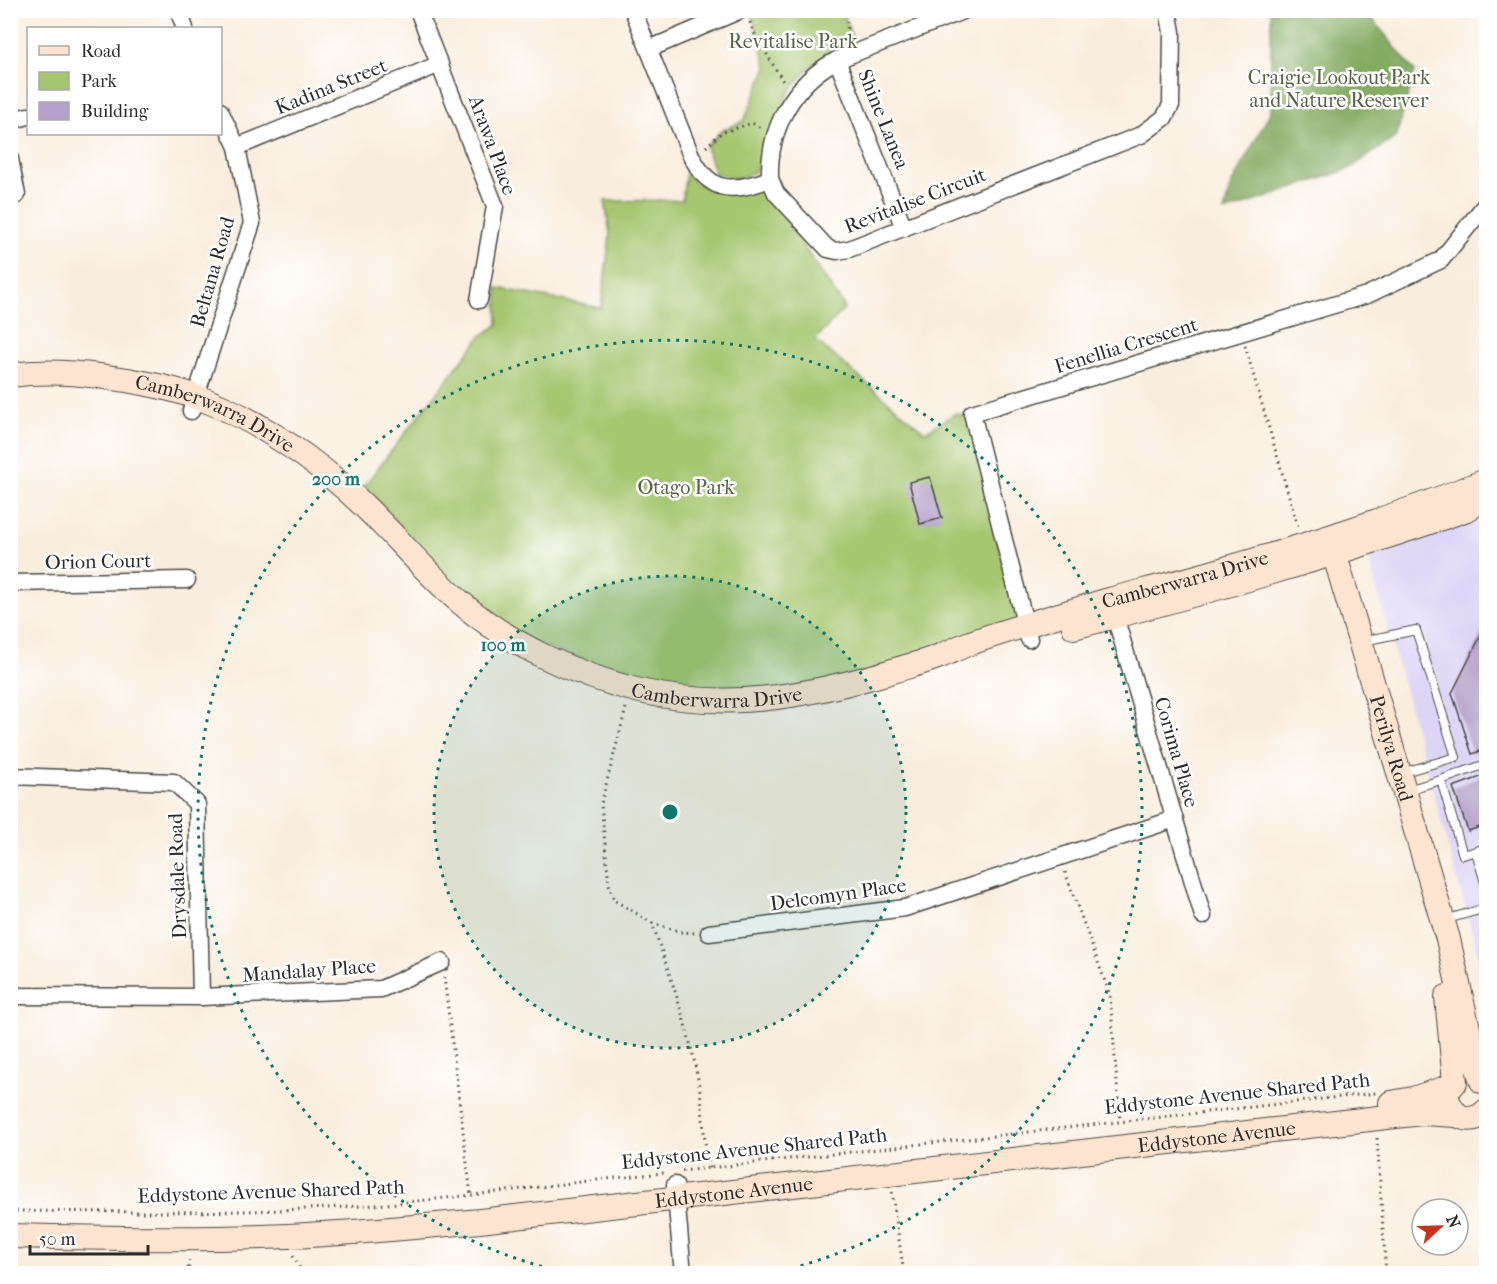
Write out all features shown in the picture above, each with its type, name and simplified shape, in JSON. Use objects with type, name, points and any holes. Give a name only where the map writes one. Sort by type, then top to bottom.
[{"type":"street","points":[[178,10],[184,27]]},
{"type":"street","name":"Arawa Place","points":[[418,10],[495,206],[479,300]]},
{"type":"street","points":[[633,10],[697,168],[707,181],[738,188],[770,179],[771,149],[784,112],[804,84],[820,69],[934,16],[965,10]]},
{"type":"street","name":"Revitalise Circuit","points":[[770,179],[776,193],[828,249],[837,251],[849,249],[1141,135],[1164,118],[1171,105],[1172,32],[1168,10]]},
{"type":"street","points":[[649,49],[745,13]]},
{"type":"street","name":"Shine Lanea","points":[[837,60],[904,228]]},
{"type":"street","name":"Kadina Street","points":[[237,147],[440,64]]},
{"type":"street","points":[[10,111],[27,105]]},
{"type":"street","name":"Beltana Road","points":[[194,404],[252,223],[237,147],[222,115]]},
{"type":"street","points":[[10,121],[27,116]]},
{"type":"street","points":[[10,159],[17,195]]},
{"type":"street","name":"Fenellia Crescent","points":[[1027,633],[972,413],[1367,295],[1442,260],[1486,204]]},
{"type":"street","name":"Camberwarra Drive","points":[[10,375],[76,373],[119,378],[249,421],[280,438],[342,485],[462,603],[531,650],[616,684],[679,698],[710,701],[796,696],[833,688],[938,657],[967,644],[1027,633],[1113,608],[1211,573],[1331,545],[1467,509],[1486,498]]},
{"type":"street","name":"Camberwarra Drive","points":[[10,390],[59,386],[194,404],[313,478],[338,500],[418,582],[474,629],[531,665],[560,679],[599,693],[628,700],[686,712],[735,716],[805,709],[966,662],[1027,633]]},
{"type":"street","name":"Camberwarra Drive","points":[[1331,545],[1486,481]]},
{"type":"street","name":"Perilya Road","points":[[1331,545],[1442,920],[1475,1060],[1485,1084]]},
{"type":"street","name":"Orion Court","points":[[10,583],[187,580]]},
{"type":"street","name":"Corima Place","points":[[1113,608],[1203,916]]},
{"type":"street","name":"Drysdale Road","points":[[10,776],[174,782],[197,804],[201,997]]},
{"type":"street","name":"Delcomyn Place","points":[[709,933],[905,908],[1175,819]]},
{"type":"street","name":"Perilya Road","points":[[1451,959],[1446,984],[1453,1084],[1448,1098],[1456,1114]]},
{"type":"street","name":"Mandalay Place","points":[[10,996],[201,997],[381,989],[442,962]]},
{"type":"street","name":"Eddystone Avenue","points":[[10,1236],[159,1239],[287,1236],[480,1221],[674,1182],[794,1174],[902,1158],[1367,1107],[1413,1099],[1468,1076],[1485,1084]]},
{"type":"street","name":"Eddystone Avenue","points":[[10,1222],[137,1225],[298,1221],[378,1216],[502,1205],[674,1182],[1422,1113],[1456,1114],[1464,1119],[1473,1119],[1486,1111]]},
{"type":"street","points":[[674,1182],[683,1274]]},
{"type":"lane","points":[[1360,642],[1416,630],[1456,757],[1401,783]]},
{"type":"lane","points":[[1401,783],[1441,780],[1486,764]]},
{"type":"lane","points":[[1441,780],[1463,855],[1486,848]]},
{"type":"lane","points":[[1476,852],[1486,886]]},
{"type":"lane","points":[[1442,920],[1486,908]]},
{"type":"path","points":[[844,10],[847,16],[847,40]]},
{"type":"path","points":[[745,13],[784,83]]},
{"type":"path","points":[[706,147],[721,133],[752,123],[763,130]]},
{"type":"path","points":[[1241,333],[1300,534]]},
{"type":"path","points":[[628,700],[601,804],[609,884],[614,900],[652,923],[682,932],[709,933]]},
{"type":"path","points":[[1059,856],[1110,995],[1120,1121]]},
{"type":"path","points":[[652,923],[681,1010],[696,1071],[704,1146],[710,1169]]},
{"type":"path","points":[[442,962],[471,1196]]},
{"type":"path","name":"Eddystone Avenue Shared Path","points":[[10,1210],[209,1212],[374,1205],[674,1182],[710,1169],[1379,1092]]},
{"type":"path","points":[[1377,1129],[1386,1274]]},
{"type":"path","points":[[891,1188],[904,1274]]},
{"type":"path","points":[[188,1274],[189,1252]]},
{"type":"path","points":[[292,1255],[303,1274]]},
{"type":"shaded area","points":[[1486,513],[1486,967],[1482,968],[1368,558]]},
{"type":"green space","name":"Revitalise Park","points":[[751,11],[842,11],[852,37],[812,65],[789,92],[755,172],[737,179],[715,174],[706,147],[721,131],[744,121],[767,67]]},
{"type":"green space","name":"Craigie Lookout Park and Nature Reserver","points":[[1271,11],[1366,11],[1415,72],[1396,137],[1349,169],[1224,212],[1230,187],[1271,111]]},
{"type":"green space","name":"Otago Park","points":[[686,173],[697,184],[766,191],[845,308],[815,340],[925,432],[956,413],[967,418],[1019,626],[820,685],[746,691],[660,684],[525,641],[468,601],[364,486],[481,336],[498,325],[497,288],[601,308],[610,235],[605,201],[682,200]]},
{"type":"building","points":[[930,477],[942,518],[920,524],[909,482]]},
{"type":"building","points":[[1486,625],[1486,749],[1472,754],[1452,693]]},
{"type":"building","points":[[1486,775],[1486,825],[1468,831],[1453,787]]}]
